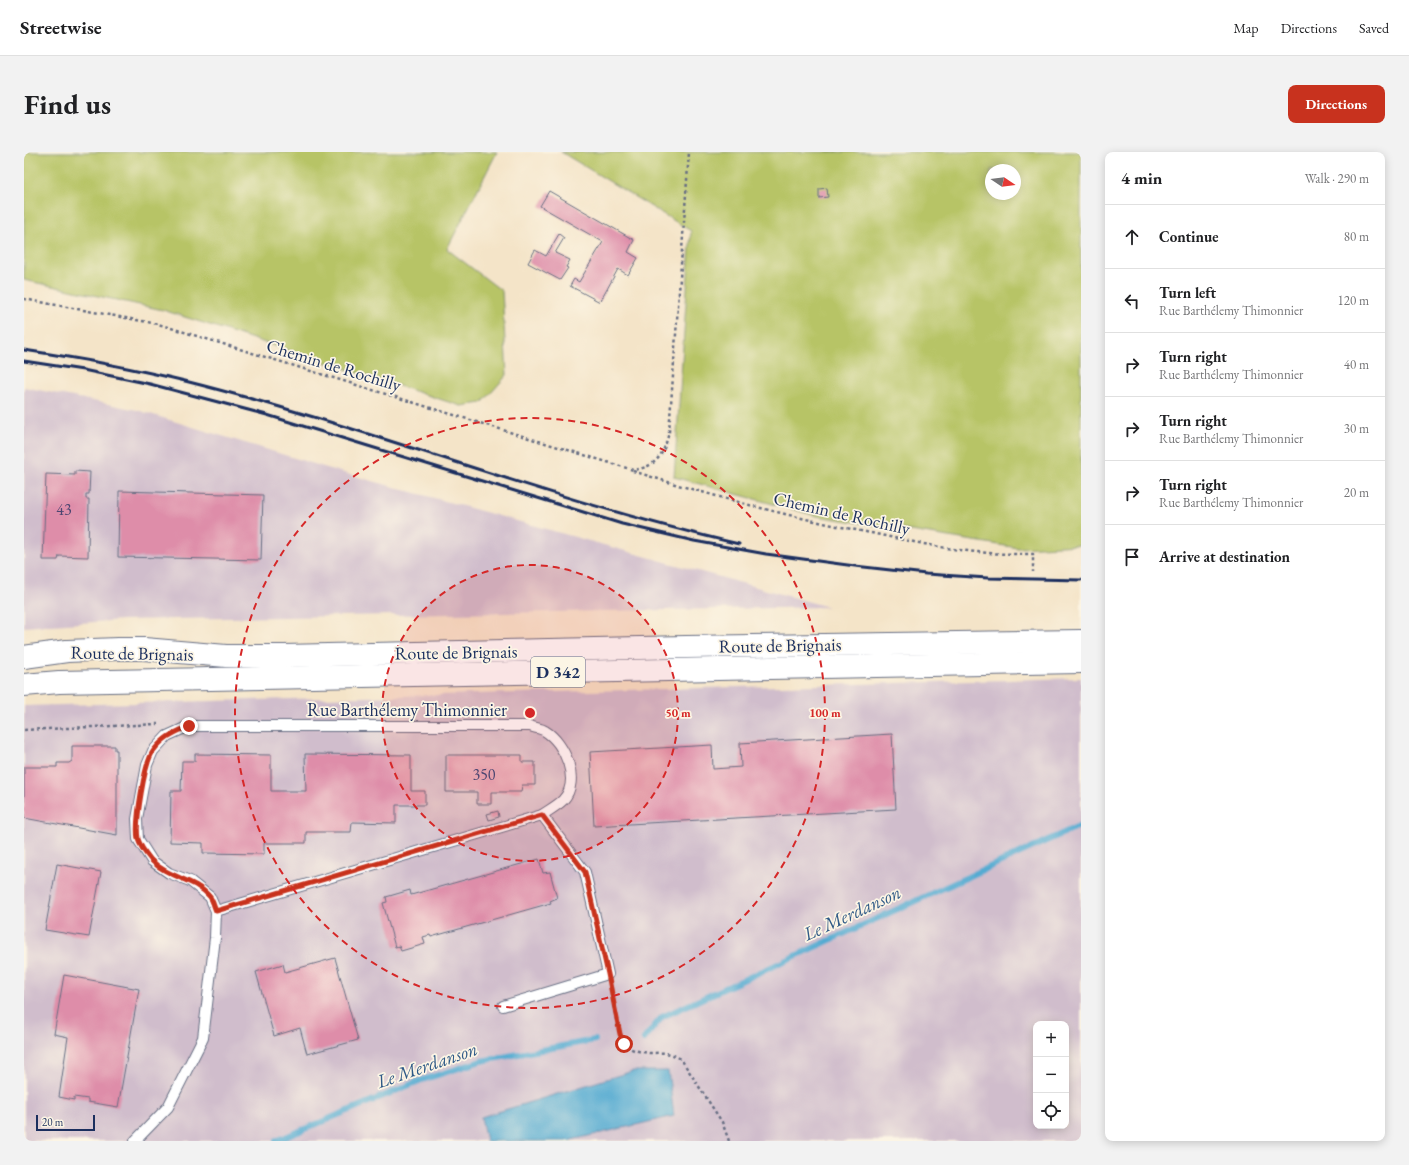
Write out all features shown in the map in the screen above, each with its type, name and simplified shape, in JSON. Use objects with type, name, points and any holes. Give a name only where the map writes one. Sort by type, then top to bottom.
[{"type":"main road","name":"Route de Brignais","points":[[24,656],[94,649],[144,649],[226,656],[284,656],[686,647],[1081,641]]},
{"type":"main road","name":"Route de Brignais","points":[[24,685],[59,682],[1081,662]]},
{"type":"lane","name":"Rue Barthélemy Thimonnier","points":[[189,726],[530,726],[544,730],[561,747],[569,764],[571,776],[570,788],[563,800],[542,815],[216,911],[210,897],[190,881],[169,873],[152,861],[138,839],[137,819],[147,765],[153,751],[167,736],[189,726]]},
{"type":"lane","points":[[503,1006],[608,974],[585,872],[542,815]]},
{"type":"lane","points":[[135,1141],[168,1106],[203,1038],[215,938],[216,911]]},
{"type":"path","points":[[633,470],[642,469],[653,463],[660,456],[666,444],[669,432],[688,152]]},
{"type":"path","name":"Chemin de Rochilly","points":[[24,299],[158,324],[697,491],[821,523],[918,543],[952,548],[987,553],[1033,554],[1033,572]]},
{"type":"path","points":[[24,730],[174,723],[186,727]]},
{"type":"path","points":[[608,974],[620,1034],[624,1044],[632,1050],[648,1053],[664,1052],[673,1054],[681,1059],[722,1122],[729,1141]]},
{"type":"shaded area","points":[[24,387],[137,410],[340,472],[828,607],[123,620],[24,627]]},
{"type":"shaded area","points":[[1081,678],[1081,1141],[24,1141],[24,706]]},
{"type":"green space","points":[[24,152],[497,152],[447,249],[502,291],[507,375],[482,403],[461,406],[163,310],[24,280]]},
{"type":"green space","points":[[561,152],[1081,152],[1081,545],[1018,548],[817,516],[674,477],[691,231]]},
{"type":"water","points":[[633,1071],[668,1071],[674,1116],[567,1141],[486,1141],[481,1117]]},
{"type":"building","points":[[827,188],[828,197],[819,198],[819,189]]},
{"type":"building","points":[[549,191],[634,240],[628,252],[638,258],[628,275],[618,269],[600,302],[570,286],[574,279],[579,282],[603,242],[540,206]]},
{"type":"building","points":[[559,234],[564,238],[555,253],[570,260],[566,267],[568,268],[560,280],[528,263],[535,250],[546,256]]},
{"type":"building","points":[[75,471],[90,472],[89,494],[86,494],[86,499],[89,499],[88,557],[59,556],[58,560],[43,560],[46,474],[75,475]]},
{"type":"building","points":[[119,491],[263,495],[261,560],[118,557]]},
{"type":"building","points":[[892,734],[896,809],[594,826],[590,752],[712,745],[713,769],[741,767],[740,743]]},
{"type":"building","points":[[72,746],[115,746],[115,750],[117,750],[117,835],[24,818],[24,767],[57,767],[57,763],[69,763],[72,761]]},
{"type":"building","points":[[195,754],[271,755],[271,791],[306,791],[305,754],[411,755],[411,791],[425,791],[425,805],[396,805],[396,823],[352,822],[351,832],[306,832],[306,843],[264,843],[264,854],[203,853],[203,843],[170,842],[171,791],[181,791],[182,761],[195,761]]},
{"type":"building","points":[[446,755],[522,755],[522,762],[535,762],[535,785],[522,785],[521,792],[491,792],[491,804],[477,804],[477,792],[446,792]]},
{"type":"building","points":[[498,811],[499,817],[489,820],[487,814]]},
{"type":"building","points":[[539,859],[543,873],[550,872],[557,898],[550,901],[551,903],[431,937],[430,935],[423,937],[425,944],[401,951],[399,946],[395,947],[383,903],[387,902],[386,897],[410,890],[411,895]]},
{"type":"building","points":[[57,864],[101,872],[89,937],[45,930]]},
{"type":"building","points":[[335,958],[358,1040],[307,1054],[300,1028],[274,1036],[256,972],[283,964],[285,972]]},
{"type":"building","points":[[64,975],[139,989],[118,1107],[88,1102],[88,1099],[74,1097],[74,1100],[59,1097],[68,1037],[54,1034]]},
{"type":"waterway","name":"Le Merdanson","points":[[644,1039],[662,1017],[1081,825]]},
{"type":"waterway","name":"Le Merdanson","points":[[276,1141],[419,1081],[481,1061],[595,1040]]},
{"type":"railway","points":[[24,350],[85,360],[185,381],[324,420],[599,507],[669,527],[739,544]]},
{"type":"railway","points":[[24,361],[83,370],[150,384],[267,415],[622,524],[694,541],[766,554],[926,574],[988,578],[1081,580]]},
{"type":"route","points":[[189,726],[167,736],[153,751],[147,765],[137,819],[138,839],[152,861],[169,873],[190,881],[210,897],[216,911],[542,815],[585,872],[620,1034],[624,1044]]}]
